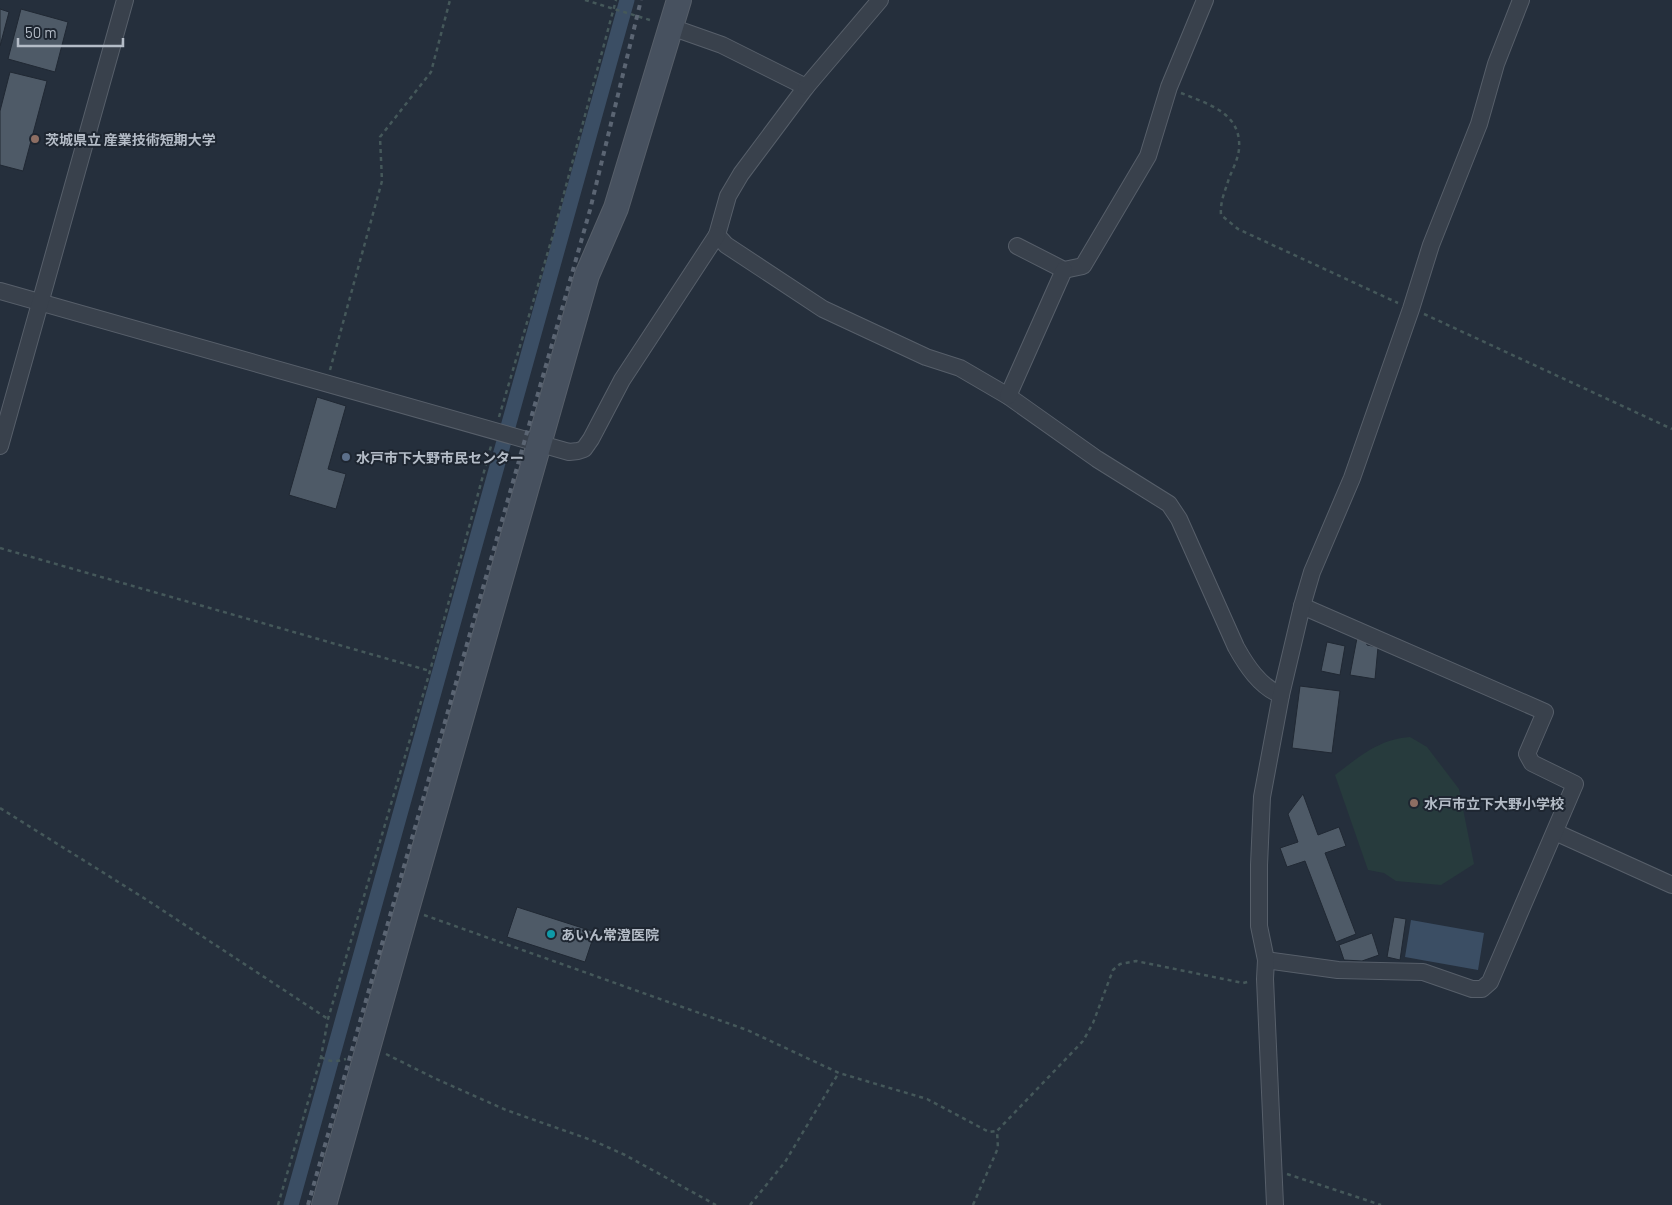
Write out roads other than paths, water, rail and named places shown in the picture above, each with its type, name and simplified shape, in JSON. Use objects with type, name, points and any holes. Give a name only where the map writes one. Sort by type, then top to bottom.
[{"type":"street","points":[[0,446],[125,0]]},
{"type":"street","points":[[324,1205],[588,275],[616,208],[679,0]]},
{"type":"street","points":[[0,291],[540,444],[569,452],[578,451],[584,449],[622,380],[717,235],[728,196],[741,174],[806,86],[880,0]]},
{"type":"street","points":[[1017,246],[1064,270],[1083,266],[1148,156],[1169,88],[1205,0]]},
{"type":"street","points":[[1275,1205],[1266,960],[1259,926],[1259,865],[1262,797],[1281,695],[1312,572],[1352,478],[1411,309],[1431,245],[1479,124],[1496,64],[1521,0]]},
{"type":"street","points":[[671,27],[722,45],[806,86]]},
{"type":"street","points":[[717,235],[726,245],[823,309],[926,357],[960,368],[1008,396],[1097,459],[1169,504],[1179,519],[1236,647],[1247,666],[1266,686],[1281,695]]},
{"type":"street","points":[[1008,396],[1064,270]]},
{"type":"street","points":[[1266,960],[1338,970],[1422,972],[1472,989],[1482,989],[1490,982],[1575,784],[1532,763],[1528,754],[1545,712],[1302,606]]},
{"type":"street","points":[[1555,832],[1672,885]]},
{"type":"water","points":[[1411,920],[1484,933],[1478,970],[1405,957]]},
{"type":"waterway","points":[[291,1205],[627,0]]},
{"type":"railway","points":[[308,1205],[590,210],[641,0]]},
{"type":"place","name":"茨城県立 産業技術短期大学","points":[[35,139]]},
{"type":"place","name":"水戸市下大野市民センター","points":[[346,457]]},
{"type":"place","name":"水戸市立下大野小学校","points":[[1414,803]]},
{"type":"place","name":"あいん常澄医院","points":[[551,934]]}]
